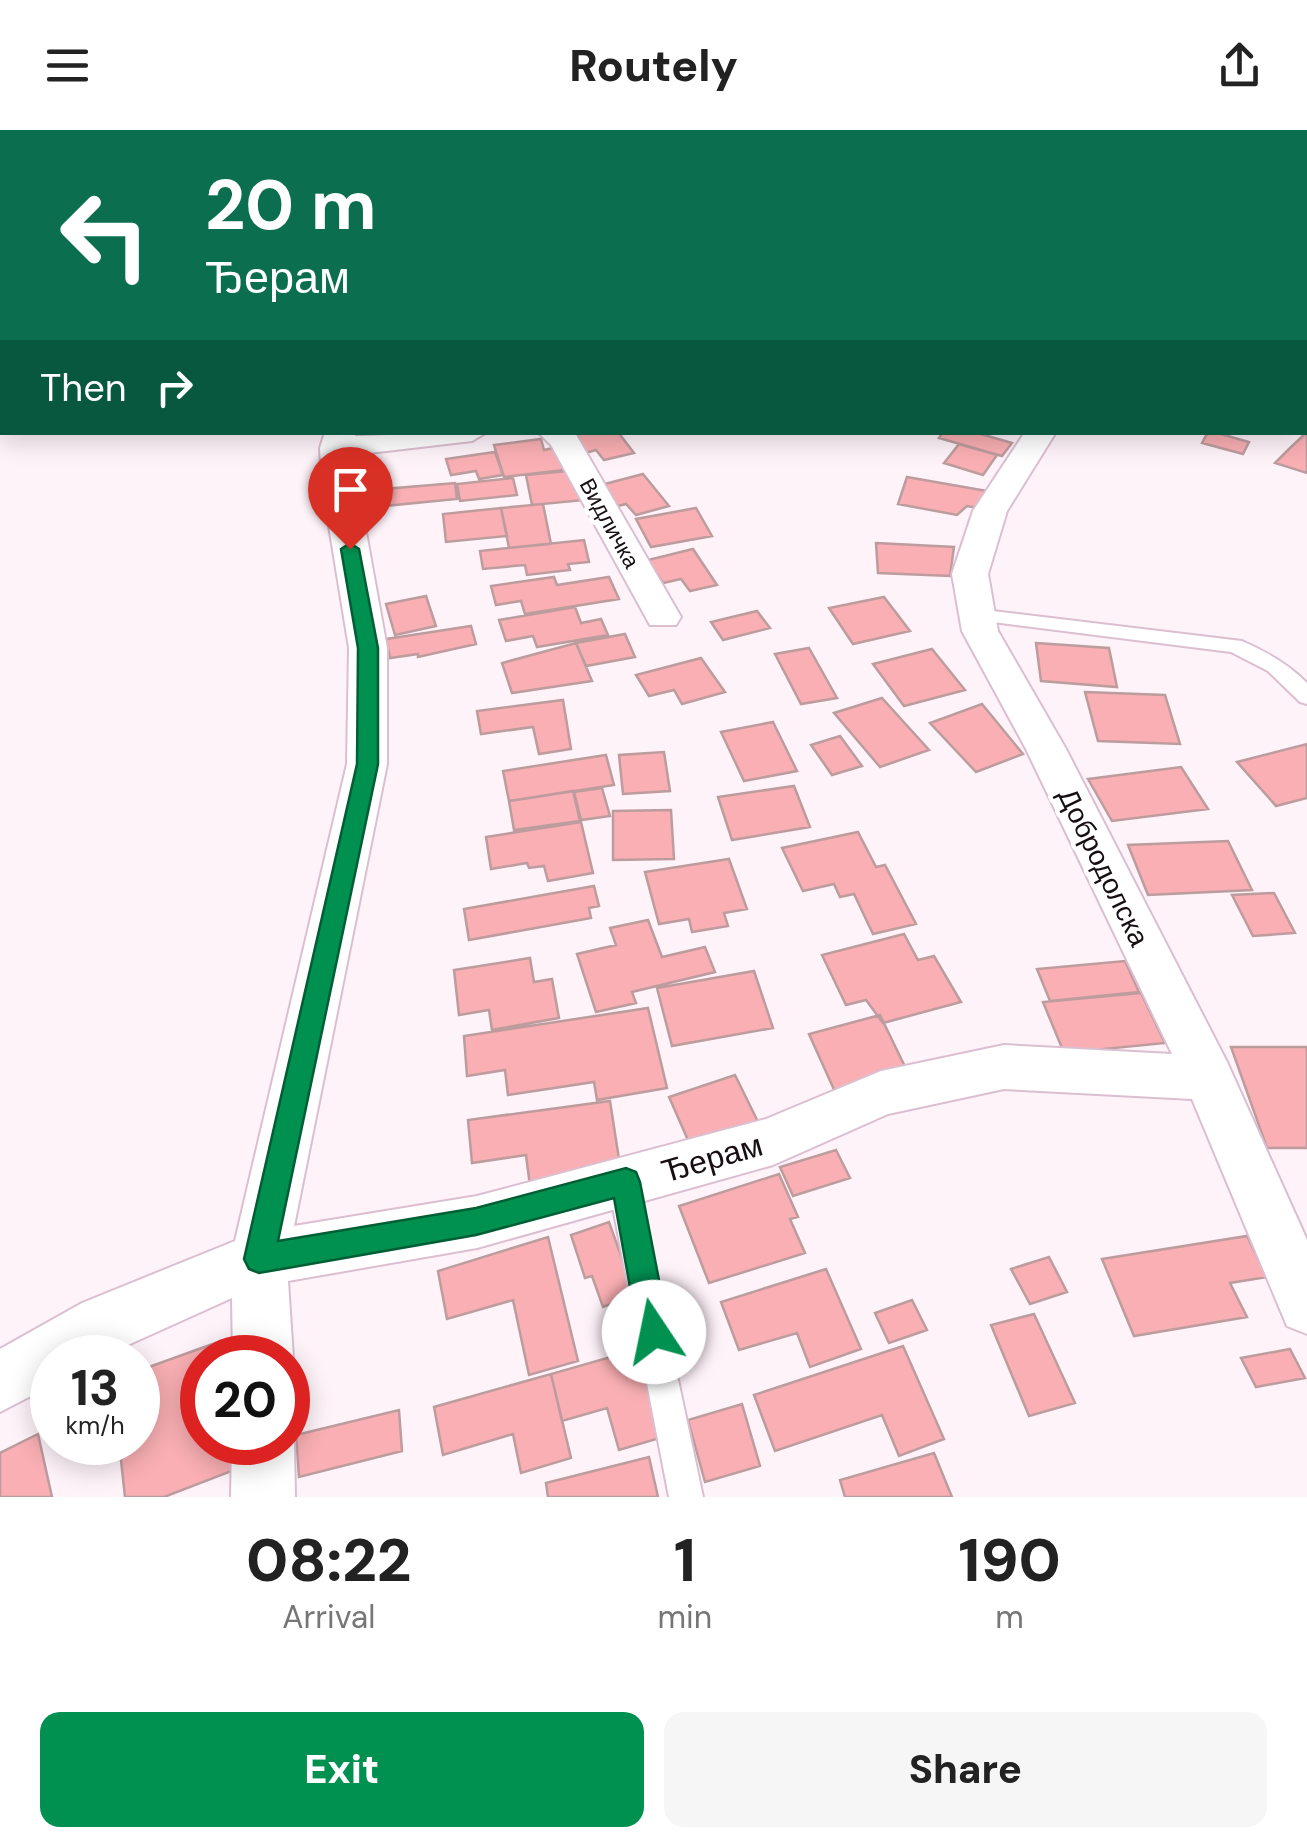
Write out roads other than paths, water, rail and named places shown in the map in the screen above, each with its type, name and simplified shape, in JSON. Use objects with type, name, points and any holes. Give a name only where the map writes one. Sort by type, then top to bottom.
[{"type":"street","points":[[262,1335],[259,1259],[368,764],[368,648],[338,483],[339,440],[422,435]]},
{"type":"street","name":"Видличка","points":[[557,435],[564,440],[663,617]]},
{"type":"street","name":"Добродолска","points":[[1039,435],[990,511],[970,574],[980,632],[1046,749],[1208,1078],[1307,1306]]},
{"type":"street","name":"Ђерам","points":[[0,1382],[103,1323],[259,1259],[476,1222],[626,1182],[773,1141],[881,1093],[1004,1067],[1208,1078]]},
{"type":"street","points":[[263,1465],[264,1497]]},
{"type":"lane","points":[[976,615],[1236,646],[1264,658],[1307,696]]},
{"type":"lane","points":[[626,1182],[686,1497]]}]
